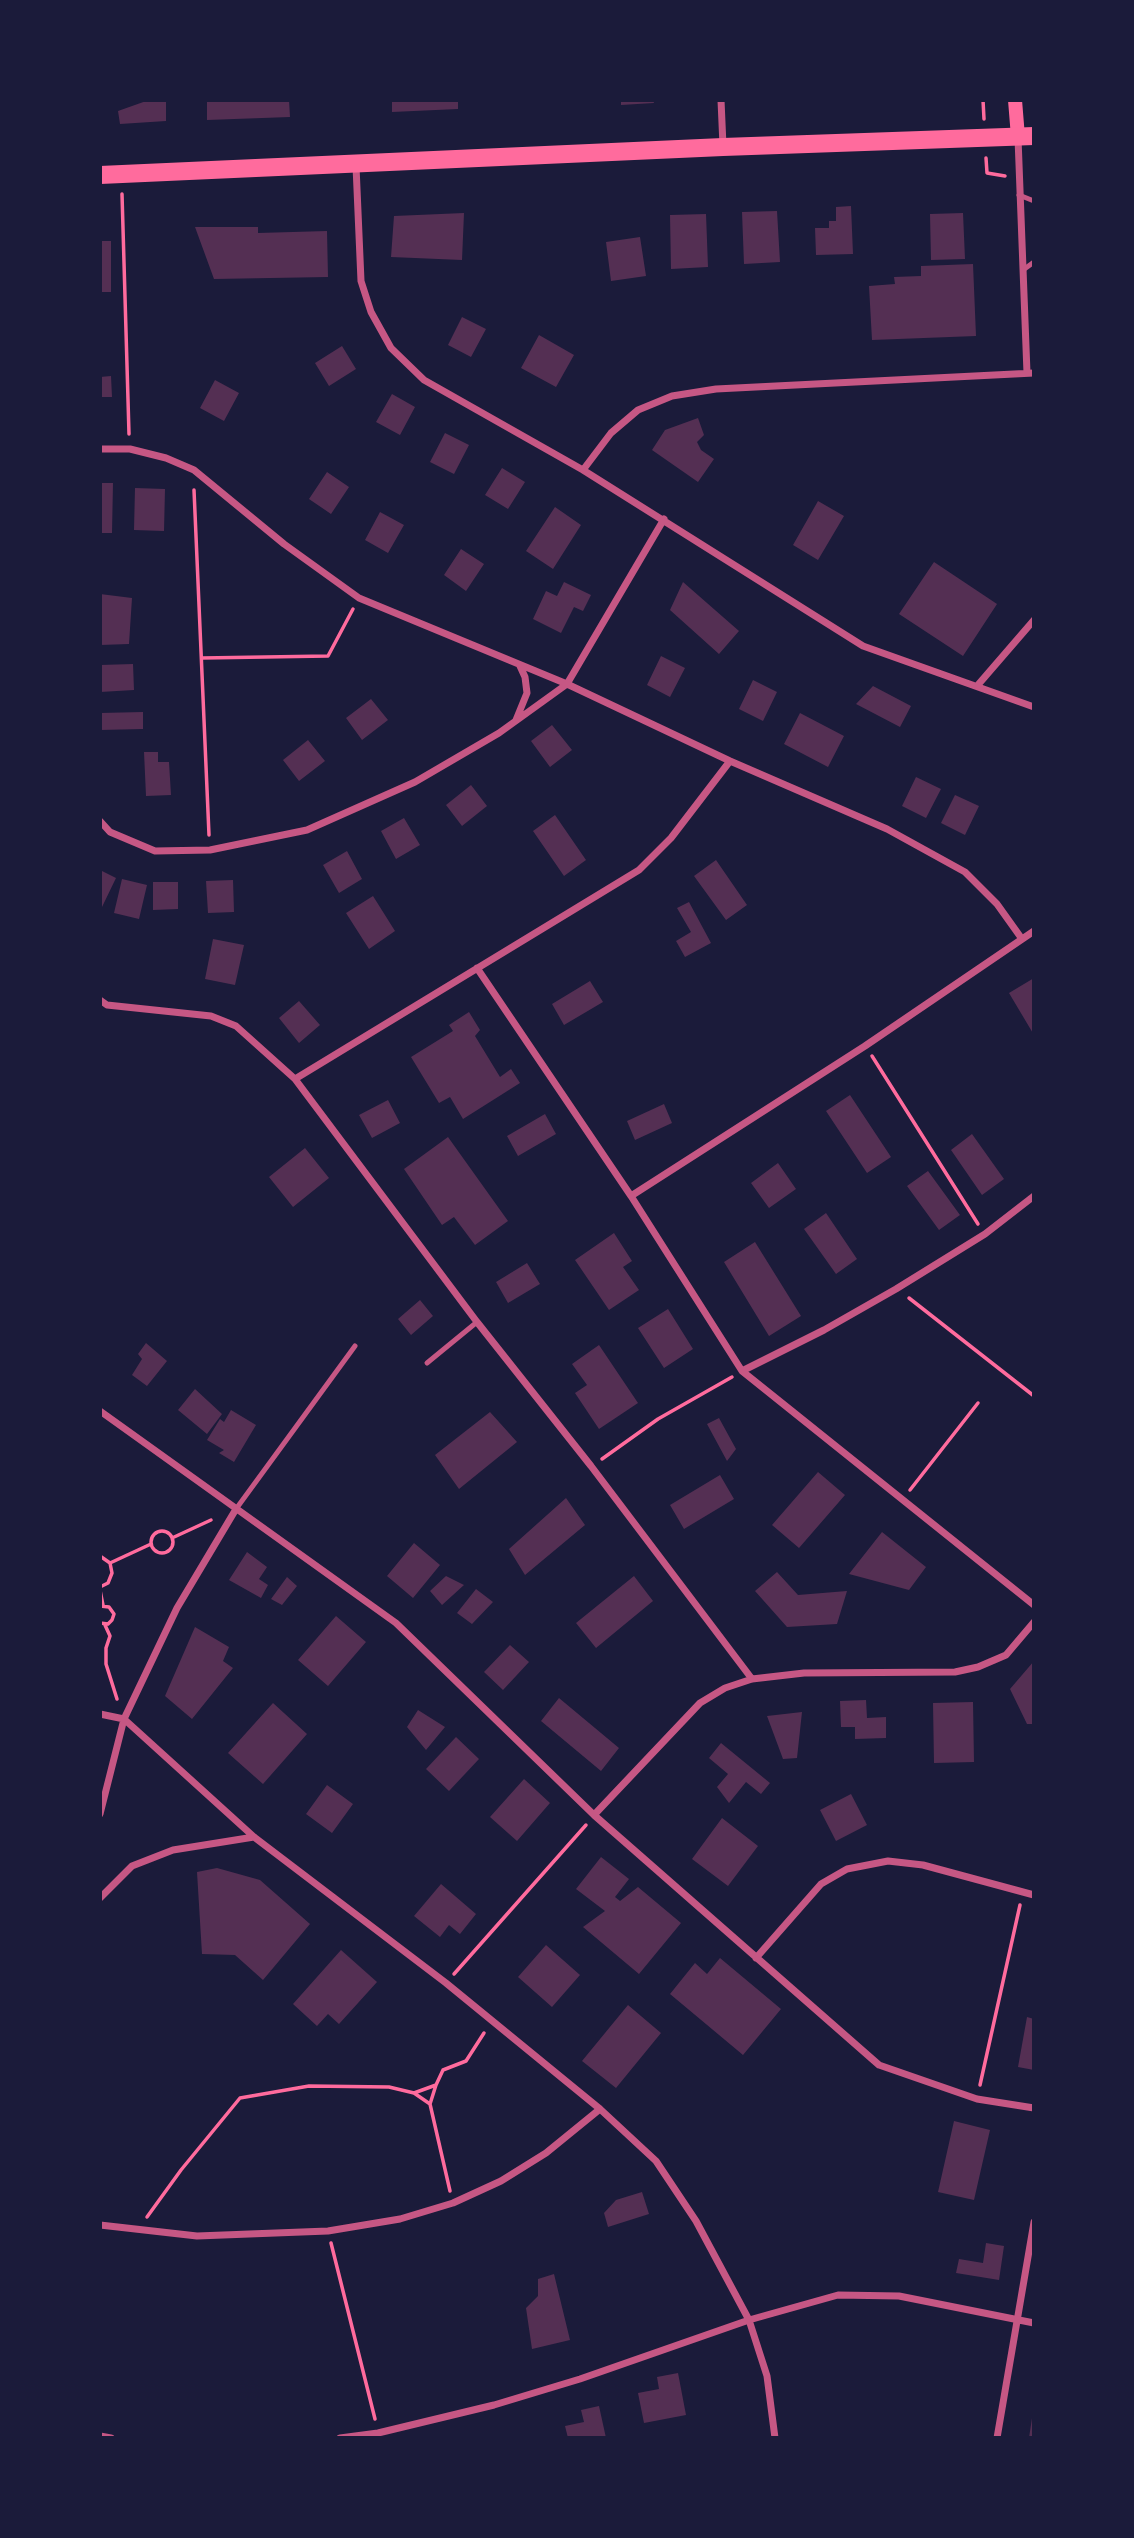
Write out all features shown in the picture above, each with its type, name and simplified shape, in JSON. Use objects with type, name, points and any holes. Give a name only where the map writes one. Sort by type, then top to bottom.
[{"type":"main road","points":[[100,175],[1026,136],[1015,100]]},
{"type":"street","points":[[721,100],[723,147]]},
{"type":"street","points":[[583,470],[611,433],[638,410],[672,396],[716,389],[1031,373],[1019,195],[1026,136]]},
{"type":"street","points":[[356,163],[361,281],[371,312],[391,348],[424,380],[664,519],[863,646],[1034,707]]},
{"type":"street","points":[[100,449],[130,449],[166,458],[194,470],[284,544],[359,598],[567,684],[730,761],[887,829],[965,872],[997,904],[1022,939]]},
{"type":"street","points":[[100,821],[110,832],[155,851],[210,850],[307,830],[415,782],[515,721],[567,684],[664,519]]},
{"type":"street","points":[[977,687],[1034,620]]},
{"type":"street","points":[[515,721],[527,693],[520,665]]},
{"type":"street","points":[[295,1079],[639,870],[671,838],[730,761]]},
{"type":"street","points":[[631,1196],[865,1046],[1034,931]]},
{"type":"street","points":[[477,968],[631,1196],[743,1371],[1034,1605]]},
{"type":"street","points":[[100,1000],[107,1005],[211,1016],[236,1026],[295,1079],[477,1322],[591,1466],[752,1679]]},
{"type":"street","points":[[743,1371],[824,1330],[896,1289],[985,1234],[1034,1196]]},
{"type":"street","points":[[100,1411],[396,1623],[594,1815],[879,2064],[977,2099],[1034,2108]]},
{"type":"street","points":[[100,1814],[124,1719],[177,1608],[236,1509]]},
{"type":"street","points":[[594,1815],[700,1703],[725,1688],[752,1679],[804,1673],[955,1672],[978,1667],[1006,1655],[1034,1622]]},
{"type":"street","points":[[100,1714],[124,1719],[254,1836],[446,1983],[600,2109],[656,2161],[696,2221],[749,2320],[766,2376],[775,2438]]},
{"type":"street","points":[[100,1898],[132,1866],[173,1850],[254,1836]]},
{"type":"street","points":[[756,1958],[821,1884],[847,1869],[888,1861],[923,1865],[1034,1895]]},
{"type":"street","points":[[100,2225],[197,2236],[328,2231],[400,2219],[453,2203],[501,2182],[546,2153],[600,2109]]},
{"type":"street","points":[[997,2438],[1034,2222]]},
{"type":"street","points":[[340,2438],[379,2432],[494,2405],[580,2379],[749,2320],[838,2295],[899,2296],[1034,2323]]},
{"type":"street","points":[[100,2436],[111,2438]]},
{"type":"lane","points":[[1019,195],[1034,201]]},
{"type":"lane","points":[[1023,270],[1034,262]]},
{"type":"lane","points":[[427,1363],[477,1322]]},
{"type":"lane","points":[[236,1509],[355,1346]]},
{"type":"path","points":[[121,174],[130,449]]},
{"type":"path","points":[[194,470],[210,850]]},
{"type":"path","points":[[202,658],[328,656],[359,598]]},
{"type":"path","points":[[865,1046],[985,1234]]},
{"type":"path","points":[[896,1289],[1034,1395]]},
{"type":"path","points":[[591,1466],[658,1419],[743,1371]]},
{"type":"path","points":[[903,1500],[978,1403]]},
{"type":"path","points":[[172,1538],[236,1509]]},
{"type":"path","points":[[157,1532],[167,1533],[172,1538],[173,1545],[165,1553],[158,1553],[151,1544],[152,1537],[157,1532]]},
{"type":"path","points":[[110,1563],[151,1544]]},
{"type":"path","points":[[100,1556],[110,1563]]},
{"type":"path","points":[[110,1563],[111,1578],[100,1588],[101,1606],[111,1608],[114,1614],[112,1620],[102,1624],[110,1636],[106,1648],[106,1664],[124,1719]]},
{"type":"path","points":[[446,1983],[594,1815]]},
{"type":"path","points":[[977,2099],[1023,1893]]},
{"type":"path","points":[[453,2203],[430,2104],[443,2070],[466,2061],[484,2033],[500,2028]]},
{"type":"path","points":[[414,2093],[436,2085]]},
{"type":"path","points":[[138,2230],[181,2170],[240,2098],[309,2086],[389,2087],[414,2093],[430,2104]]},
{"type":"path","points":[[328,2231],[379,2432]]},
{"type":"building","points":[[149,100],[166,100],[166,121],[120,124],[118,111]]},
{"type":"building","points":[[207,100],[289,100],[290,117],[207,120]]},
{"type":"building","points":[[392,100],[458,100],[458,109],[392,112]]},
{"type":"building","points":[[621,100],[653,100],[654,103],[621,105]]},
{"type":"building","points":[[851,206],[853,254],[816,255],[815,228],[829,228],[829,221],[836,221],[836,207]]},
{"type":"building","points":[[777,211],[780,262],[744,264],[742,212]]},
{"type":"building","points":[[464,213],[462,260],[391,257],[394,216]]},
{"type":"building","points":[[963,213],[965,259],[931,260],[930,214]]},
{"type":"building","points":[[706,214],[708,267],[671,269],[670,215]]},
{"type":"building","points":[[195,227],[258,227],[258,233],[327,231],[328,277],[214,279]]},
{"type":"building","points":[[640,237],[646,276],[611,281],[606,242]]},
{"type":"building","points":[[100,241],[111,241],[111,292],[100,292]]},
{"type":"building","points":[[973,264],[976,336],[872,340],[869,286],[895,284],[894,277],[921,276],[921,266]]},
{"type":"building","points":[[462,317],[486,329],[471,357],[448,345]]},
{"type":"building","points":[[539,335],[574,355],[556,387],[521,368]]},
{"type":"building","points":[[342,346],[356,369],[329,386],[315,363]]},
{"type":"building","points":[[111,376],[112,397],[100,397],[100,377]]},
{"type":"building","points":[[215,380],[239,393],[224,421],[200,408]]},
{"type":"building","points":[[392,394],[415,407],[400,435],[376,422]]},
{"type":"building","points":[[698,418],[704,435],[697,442],[701,450],[714,459],[698,482],[652,450],[665,430]]},
{"type":"building","points":[[445,433],[469,445],[454,474],[430,462]]},
{"type":"building","points":[[502,468],[525,482],[508,509],[485,495]]},
{"type":"building","points":[[327,472],[349,487],[331,514],[309,499]]},
{"type":"building","points":[[102,483],[113,483],[112,533],[100,533]]},
{"type":"building","points":[[135,488],[165,489],[164,531],[134,530]]},
{"type":"building","points":[[818,501],[844,516],[818,560],[793,545]]},
{"type":"building","points":[[555,507],[581,525],[553,569],[526,551]]},
{"type":"building","points":[[380,512],[404,525],[388,553],[365,540]]},
{"type":"building","points":[[461,549],[484,564],[466,591],[444,575]]},
{"type":"building","points":[[934,562],[997,604],[963,656],[899,614]]},
{"type":"building","points":[[564,582],[591,595],[583,611],[574,607],[561,633],[533,619],[546,591],[557,596]]},
{"type":"building","points":[[683,582],[739,631],[719,654],[670,610]]},
{"type":"building","points":[[100,594],[132,598],[129,644],[100,645]]},
{"type":"building","points":[[661,656],[685,668],[670,697],[647,685]]},
{"type":"building","points":[[133,664],[134,690],[100,692],[100,665]]},
{"type":"building","points":[[753,680],[777,692],[763,721],[739,709]]},
{"type":"building","points":[[873,686],[911,706],[900,727],[856,704]]},
{"type":"building","points":[[371,699],[388,720],[362,740],[346,718]]},
{"type":"building","points":[[143,712],[143,729],[100,730],[100,713]]},
{"type":"building","points":[[800,713],[844,736],[828,767],[784,744]]},
{"type":"building","points":[[552,725],[572,750],[550,767],[531,741]]},
{"type":"building","points":[[308,740],[325,761],[299,781],[283,760]]},
{"type":"building","points":[[144,752],[158,752],[158,762],[169,762],[171,795],[146,796]]},
{"type":"building","points":[[916,777],[941,789],[926,818],[902,806]]},
{"type":"building","points":[[471,785],[487,806],[462,826],[446,805]]},
{"type":"building","points":[[955,795],[979,806],[965,835],[941,823]]},
{"type":"building","points":[[555,815],[586,860],[564,876],[533,831]]},
{"type":"building","points":[[404,818],[420,845],[396,859],[381,831]]},
{"type":"building","points":[[347,851],[362,879],[339,893],[323,865]]},
{"type":"building","points":[[716,860],[747,905],[726,920],[694,876]]},
{"type":"building","points":[[100,870],[116,878],[102,907],[100,906]]},
{"type":"building","points":[[122,879],[147,885],[139,919],[114,913]]},
{"type":"building","points":[[233,880],[234,912],[208,913],[206,881]]},
{"type":"building","points":[[153,882],[178,882],[178,909],[153,910]]},
{"type":"building","points":[[373,896],[395,931],[369,949],[346,913]]},
{"type":"building","points":[[689,902],[711,943],[685,957],[676,941],[691,932],[677,908]]},
{"type":"building","points":[[213,939],[244,945],[235,985],[205,979]]},
{"type":"building","points":[[1034,978],[1034,1035],[1009,993]]},
{"type":"building","points":[[590,981],[603,1002],[564,1025],[552,1004]]},
{"type":"building","points":[[299,1001],[320,1025],[299,1043],[279,1018]]},
{"type":"building","points":[[469,1012],[480,1030],[475,1036],[500,1077],[511,1069],[520,1083],[463,1119],[450,1097],[439,1103],[411,1057],[453,1031],[449,1025]]},
{"type":"building","points":[[850,1095],[891,1157],[867,1173],[826,1111]]},
{"type":"building","points":[[388,1100],[400,1123],[372,1138],[359,1115]]},
{"type":"building","points":[[664,1104],[672,1123],[635,1140],[627,1121]]},
{"type":"building","points":[[545,1114],[556,1134],[518,1156],[507,1136]]},
{"type":"building","points":[[972,1134],[1004,1179],[982,1195],[951,1150]]},
{"type":"building","points":[[448,1137],[508,1221],[475,1245],[454,1217],[442,1225],[404,1169]]},
{"type":"building","points":[[305,1148],[329,1178],[293,1207],[269,1177]]},
{"type":"building","points":[[778,1163],[796,1189],[769,1208],[751,1183]]},
{"type":"building","points":[[928,1171],[960,1215],[939,1230],[907,1186]]},
{"type":"building","points":[[826,1213],[857,1259],[836,1274],[804,1229]]},
{"type":"building","points":[[614,1233],[632,1261],[623,1267],[639,1290],[609,1310],[575,1260]]},
{"type":"building","points":[[755,1242],[801,1316],[769,1336],[724,1262]]},
{"type":"building","points":[[527,1263],[540,1284],[508,1303],[496,1282]]},
{"type":"building","points":[[420,1300],[433,1316],[411,1335],[398,1319]]},
{"type":"building","points":[[668,1309],[693,1349],[664,1368],[638,1328]]},
{"type":"building","points":[[146,1343],[167,1361],[147,1386],[132,1375],[142,1359],[138,1354]]},
{"type":"building","points":[[599,1345],[638,1403],[599,1429],[575,1393],[587,1385],[572,1364]]},
{"type":"building","points":[[195,1389],[222,1414],[207,1434],[178,1410]]},
{"type":"building","points":[[231,1410],[256,1425],[234,1462],[219,1453],[224,1450],[207,1440],[220,1419],[224,1422]]},
{"type":"building","points":[[490,1412],[517,1442],[459,1489],[435,1455]]},
{"type":"building","points":[[719,1418],[736,1449],[727,1461],[707,1424]]},
{"type":"building","points":[[818,1472],[845,1495],[799,1548],[772,1525]]},
{"type":"building","points":[[720,1475],[734,1499],[684,1529],[670,1505]]},
{"type":"building","points":[[566,1498],[585,1525],[525,1575],[509,1549]]},
{"type":"building","points":[[882,1532],[926,1567],[909,1590],[849,1574]]},
{"type":"building","points":[[414,1543],[440,1565],[413,1598],[387,1576]]},
{"type":"building","points":[[247,1552],[267,1567],[259,1579],[268,1585],[261,1598],[229,1580]]},
{"type":"building","points":[[777,1572],[798,1595],[847,1591],[837,1624],[787,1627],[755,1591]]},
{"type":"building","points":[[446,1576],[464,1585],[442,1605],[430,1591]]},
{"type":"building","points":[[634,1576],[653,1601],[596,1648],[576,1623]]},
{"type":"building","points":[[287,1577],[297,1586],[282,1605],[271,1599]]},
{"type":"building","points":[[476,1589],[493,1602],[472,1624],[457,1613]]},
{"type":"building","points":[[336,1616],[366,1642],[328,1686],[298,1660]]},
{"type":"building","points":[[195,1627],[229,1647],[223,1661],[233,1668],[192,1719],[165,1696]]},
{"type":"building","points":[[510,1645],[529,1662],[503,1690],[484,1672]]},
{"type":"building","points":[[1034,1661],[1034,1724],[1027,1724],[1010,1689]]},
{"type":"building","points":[[559,1698],[619,1748],[601,1771],[541,1721]]},
{"type":"building","points":[[866,1700],[867,1718],[886,1717],[886,1738],[855,1739],[855,1727],[841,1727],[840,1701]]},
{"type":"building","points":[[973,1702],[974,1762],[934,1763],[933,1703]]},
{"type":"building","points":[[273,1703],[307,1734],[263,1784],[228,1753]]},
{"type":"building","points":[[418,1710],[445,1727],[426,1750],[407,1727]]},
{"type":"building","points":[[802,1712],[797,1758],[783,1759],[767,1716]]},
{"type":"building","points":[[456,1737],[479,1759],[449,1791],[426,1769]]},
{"type":"building","points":[[721,1743],[770,1783],[761,1794],[746,1782],[729,1803],[717,1787],[728,1774],[709,1758]]},
{"type":"building","points":[[524,1779],[550,1803],[517,1841],[490,1817]]},
{"type":"building","points":[[327,1785],[353,1804],[332,1833],[306,1814]]},
{"type":"building","points":[[851,1794],[867,1825],[836,1841],[820,1810]]},
{"type":"building","points":[[722,1818],[758,1846],[728,1886],[692,1859]]},
{"type":"building","points":[[601,1857],[629,1879],[615,1897],[620,1901],[638,1887],[681,1923],[639,1974],[583,1927],[605,1911],[576,1889]]},
{"type":"building","points":[[217,1868],[260,1880],[310,1924],[263,1980],[235,1955],[202,1954],[197,1872]]},
{"type":"building","points":[[441,1884],[476,1914],[460,1934],[449,1925],[440,1937],[414,1916]]},
{"type":"building","points":[[546,1945],[580,1975],[552,2007],[518,1977]]},
{"type":"building","points":[[341,1950],[377,1982],[339,2024],[328,2014],[317,2026],[293,2004]]},
{"type":"building","points":[[720,1958],[781,2009],[743,2055],[670,1994],[695,1963],[707,1974]]},
{"type":"building","points":[[628,2005],[661,2033],[616,2088],[582,2061]]},
{"type":"building","points":[[1027,2017],[1034,2019],[1034,2070],[1018,2067]]},
{"type":"building","points":[[954,2121],[990,2130],[974,2200],[938,2192]]},
{"type":"building","points":[[642,2192],[649,2214],[608,2227],[604,2213],[616,2200]]},
{"type":"building","points":[[986,2243],[1004,2246],[999,2280],[956,2273],[959,2259],[983,2263]]},
{"type":"building","points":[[554,2274],[570,2340],[532,2349],[526,2308],[538,2296],[538,2279]]},
{"type":"building","points":[[678,2373],[686,2415],[644,2423],[638,2393],[659,2389],[657,2377]]},
{"type":"building","points":[[599,2406],[606,2438],[568,2438],[565,2426],[584,2422],[581,2410]]},
{"type":"building","points":[[1032,2418],[1034,2438],[1029,2438]]}]
